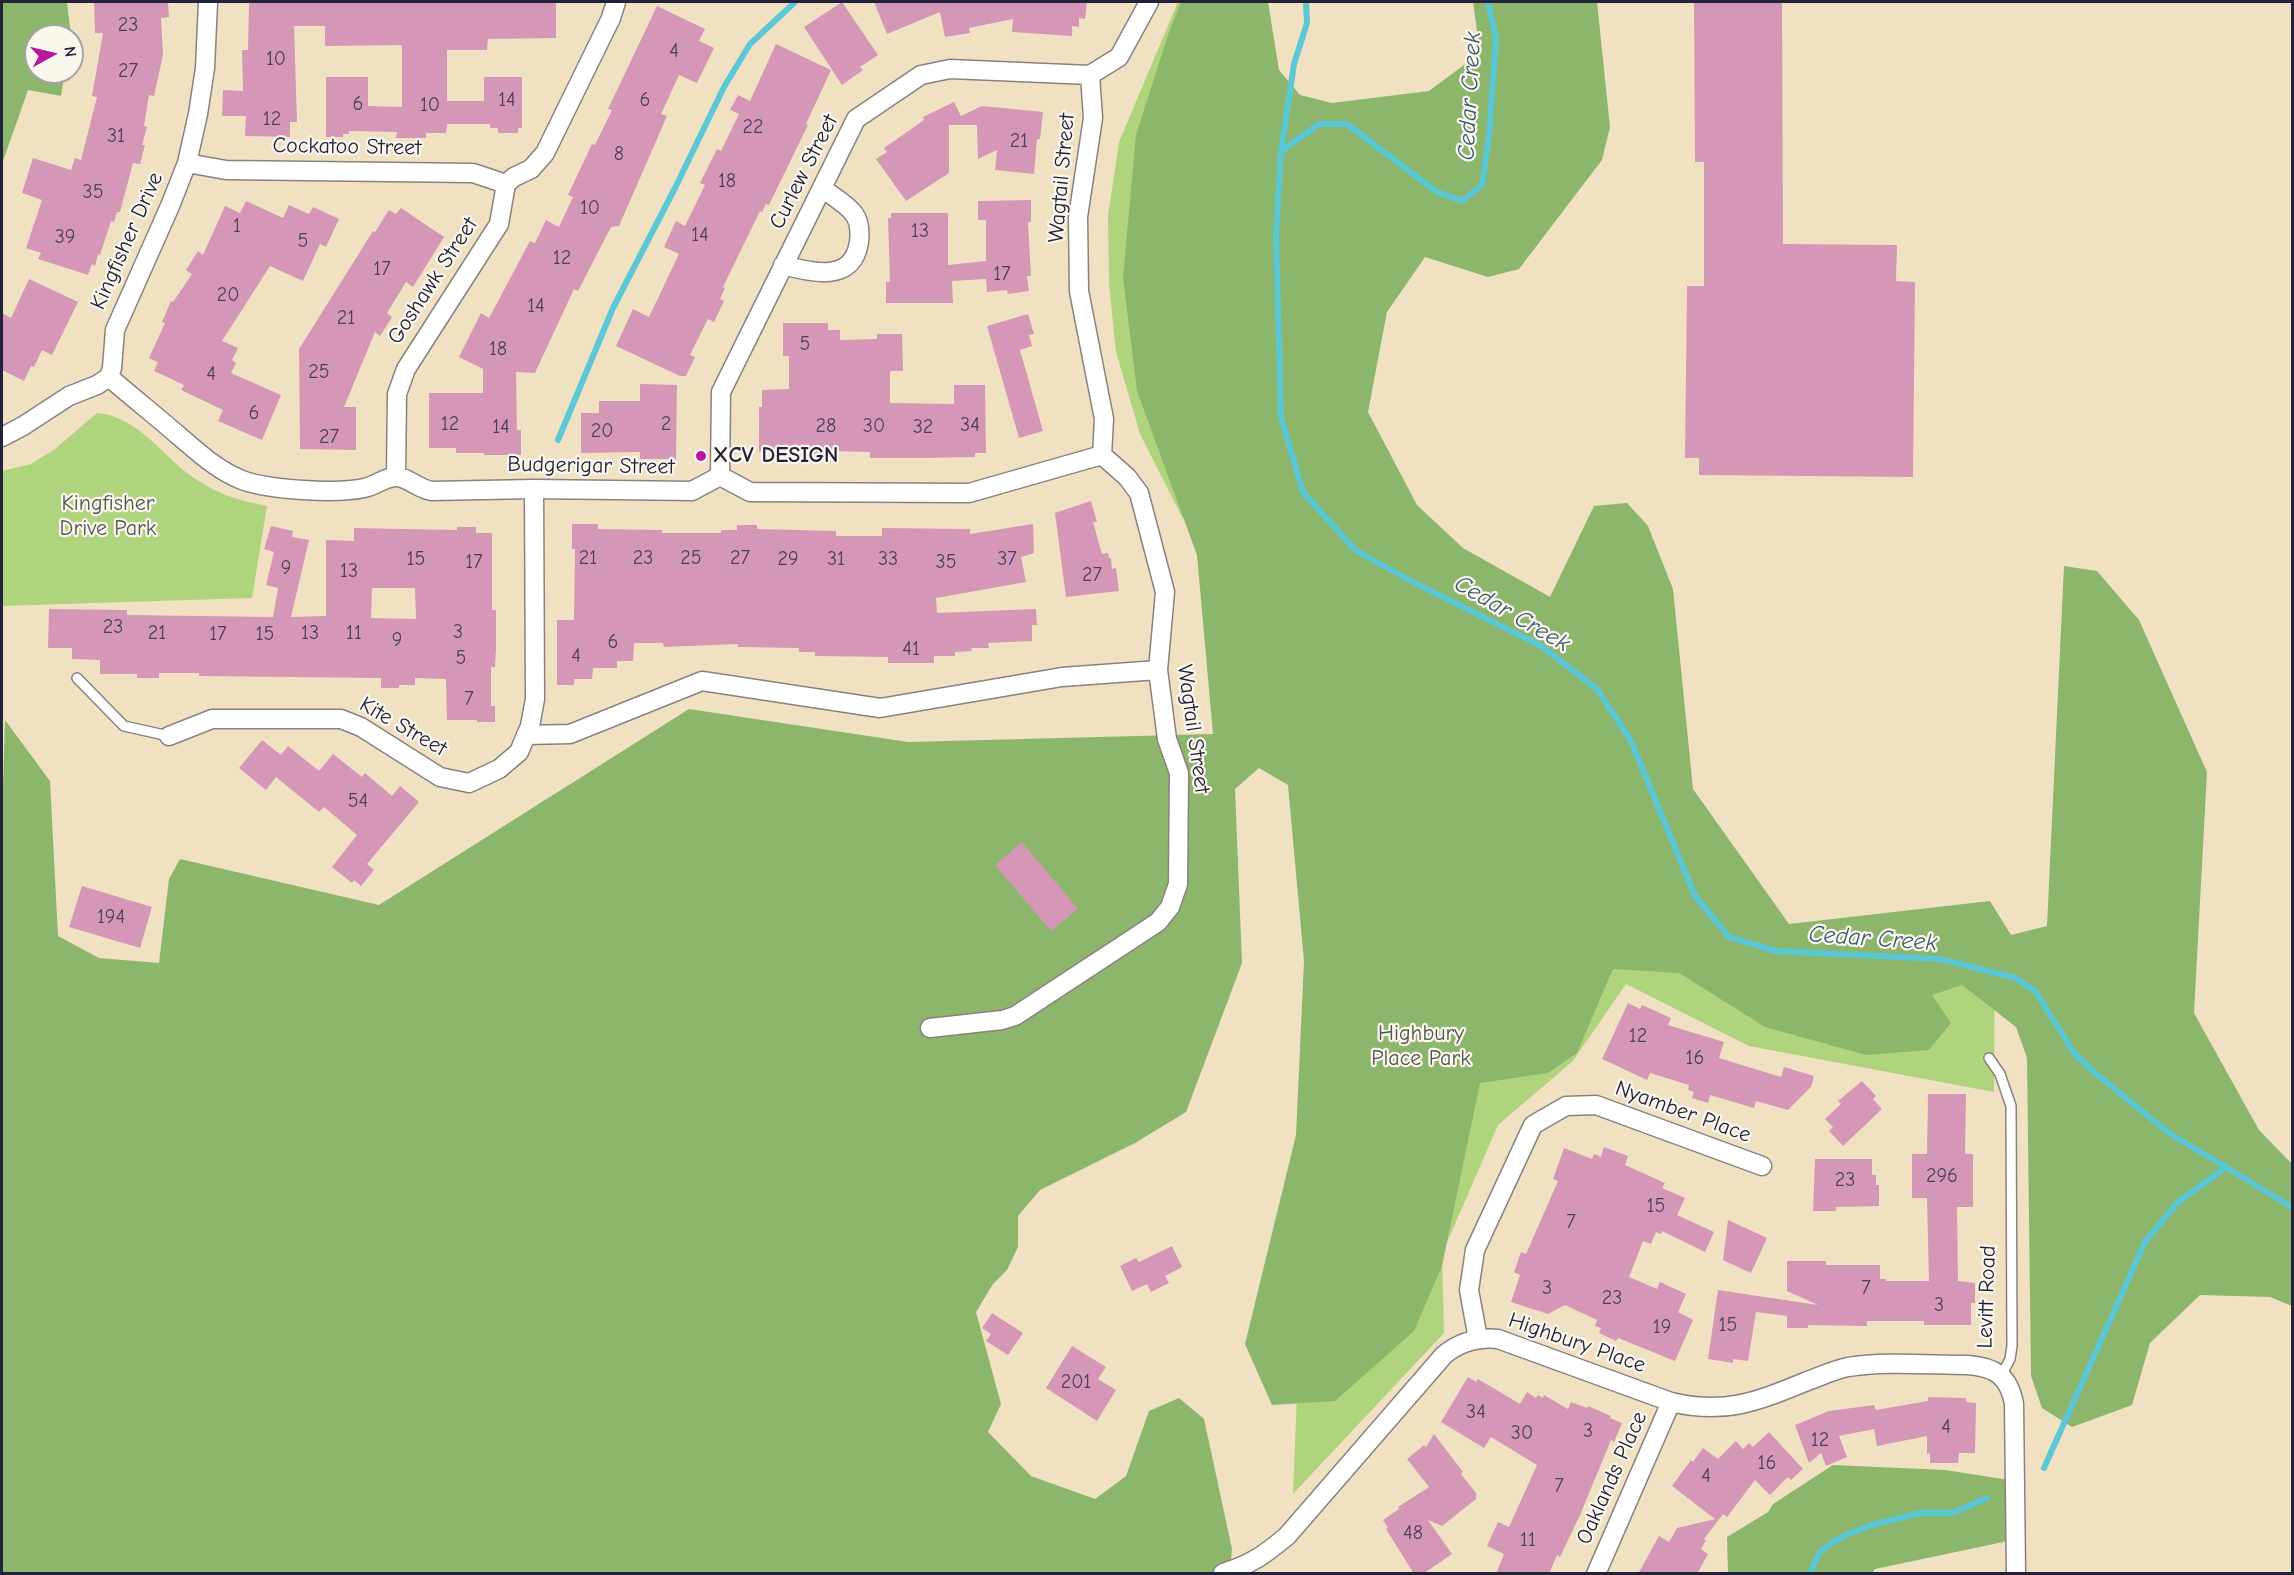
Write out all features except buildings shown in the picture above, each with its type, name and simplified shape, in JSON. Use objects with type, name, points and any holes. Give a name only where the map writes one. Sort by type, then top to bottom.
[{"type":"street","name":"Kingfisher Drive","points":[[109,377],[112,368],[115,330],[187,163],[205,68],[208,2]]},
{"type":"street","points":[[506,184],[514,177],[531,169],[544,153],[611,18],[616,2]]},
{"type":"street","points":[[1090,75],[1119,57],[1149,2]]},
{"type":"street","name":"Curlew Street","points":[[720,476],[721,392],[856,119],[921,75],[950,69],[1090,75]]},
{"type":"street","name":"Wagtail Street","points":[[930,1028],[1002,1020],[1015,1016],[1158,922],[1170,907],[1178,884],[1179,773],[1167,739],[1158,670],[1165,592],[1139,493],[1127,477],[1102,455],[1104,419],[1078,291],[1078,217],[1094,118],[1090,75]]},
{"type":"street","name":"Cockatoo Street","points":[[187,163],[226,170],[473,172],[506,184]]},
{"type":"street","name":"Goshawk Street","points":[[396,477],[397,394],[406,369],[499,224],[506,184]]},
{"type":"street","points":[[783,265],[811,273],[824,273],[840,270],[851,262],[857,252],[859,226],[854,214],[822,188]]},
{"type":"street","points":[[2,437],[69,396],[97,386],[109,377],[213,464],[241,480],[275,487],[353,490],[376,485],[396,477]]},
{"type":"street","points":[[720,476],[750,492],[969,493],[1102,455]]},
{"type":"street","name":"Budgerigar Street","points":[[396,477],[404,478],[417,487],[432,491],[534,489],[692,491],[720,476]]},
{"type":"street","name":"Kite Street","points":[[170,736],[212,719],[341,719],[361,728],[440,777],[469,783],[499,769],[519,752],[530,726],[535,699],[534,489]]},
{"type":"street","points":[[526,735],[570,734],[702,681],[880,708],[1062,677],[1158,670]]},
{"type":"street","name":"Nyamber Place","points":[[1478,1339],[1469,1290],[1475,1250],[1533,1125],[1566,1106],[1596,1105],[1762,1166]]},
{"type":"street","name":"Highbury Place","points":[[1222,1573],[1247,1566],[1287,1536],[1444,1355],[1462,1343],[1478,1339],[1498,1340],[1671,1402],[1693,1407],[1735,1407],[1755,1402],[1824,1374],[1848,1367],[1968,1365],[1983,1366],[2001,1376]]},
{"type":"street","name":"Levitt Road","points":[[2001,1376],[2009,1385],[2014,1404],[2016,1574]]},
{"type":"street","name":"Oaklands Place","points":[[1596,1574],[1671,1402]]},
{"type":"lane","points":[[77,678],[124,726],[170,736]]},
{"type":"lane","name":"Levitt Road","points":[[1989,1058],[2000,1074],[2012,1106],[2012,1346],[2010,1359],[2001,1376]]},
{"type":"green space","points":[[2,2],[67,2],[70,24],[24,24],[24,84],[63,84],[61,96],[28,90],[2,164]]},
{"type":"green space","points":[[1178,2],[1188,2],[1183,519],[1140,434],[1116,352],[1109,283],[1108,216],[1119,142]]},
{"type":"green space","points":[[1181,2],[1268,2],[1279,70],[1300,95],[1332,103],[1429,91],[1480,53],[1473,2],[1597,2],[1610,127],[1602,160],[1519,269],[1488,277],[1425,257],[1387,312],[1368,412],[1417,505],[1463,548],[1550,597],[1594,506],[1627,503],[1648,526],[1673,589],[1693,789],[1789,924],[1990,901],[2011,935],[2047,926],[2064,566],[2097,571],[2139,620],[2207,772],[2194,1013],[2259,1130],[2292,1164],[2292,1306],[2270,1297],[2200,1295],[2150,1343],[2132,1405],[2072,1427],[2042,1408],[2031,1376],[2027,1058],[2016,1027],[1962,985],[1932,995],[1951,1023],[1929,1050],[1866,1055],[1765,1027],[1679,973],[1613,969],[1577,1053],[1548,1073],[1480,1083],[1442,1266],[1414,1331],[1335,1401],[1272,1405],[1245,1344],[1296,1135],[1304,961],[1288,785],[1259,768],[1235,789],[1242,963],[1186,1112],[1135,1143],[1040,1190],[1018,1216],[1018,1247],[1007,1270],[993,1284],[976,1312],[1001,1404],[988,1432],[1031,1476],[1095,1499],[1126,1476],[1149,1411],[1179,1398],[1204,1419],[1232,1549],[1230,1573],[2,1574],[2,820],[5,720],[50,781],[58,936],[99,958],[159,963],[169,879],[180,859],[379,905],[689,709],[908,742],[1213,734],[1197,555],[1137,391],[1123,278],[1136,135]]},
{"type":"green space","name":"Kingfisher Drive Park","points":[[97,413],[126,422],[185,471],[214,490],[247,502],[267,506],[252,598],[2,606],[2,471],[31,464],[55,449]]},
{"type":"green space","name":"Highbury Place Park","points":[[1995,920],[1994,1092],[1749,1046],[1626,984],[1573,1061],[1498,1125],[1442,1254],[1444,1333],[1293,1494],[1315,941]]},
{"type":"green space","points":[[1833,1465],[1945,1470],[2009,1480],[2008,1541],[1875,1569],[1872,1573],[1728,1573],[1727,1537],[1768,1512],[1773,1504]]},
{"type":"waterway","points":[[558,440],[613,308],[724,87],[750,44],[795,2]]},
{"type":"waterway","points":[[1281,151],[1294,64],[1307,23],[1306,2]]},
{"type":"waterway","name":"Cedar Creek","points":[[1488,2],[1496,39],[1489,136],[1482,185],[1462,201],[1437,192],[1347,124],[1319,124],[1281,151],[1276,235],[1281,417],[1303,492],[1355,550],[1411,581],[1541,646],[1597,689],[1631,741],[1695,896],[1729,937],[1776,951],[1940,959],[2016,978],[2036,992],[2074,1053],[2095,1073],[2169,1133],[2292,1207]]},
{"type":"waterway","points":[[2044,1468],[2145,1242],[2177,1203],[2226,1167]]},
{"type":"waterway","points":[[1810,1574],[1819,1553],[1846,1535],[1872,1525],[1920,1513],[1953,1513],[1987,1498]]},
{"type":"place","name":"XCV DESIGN","points":[[701,456]]}]
